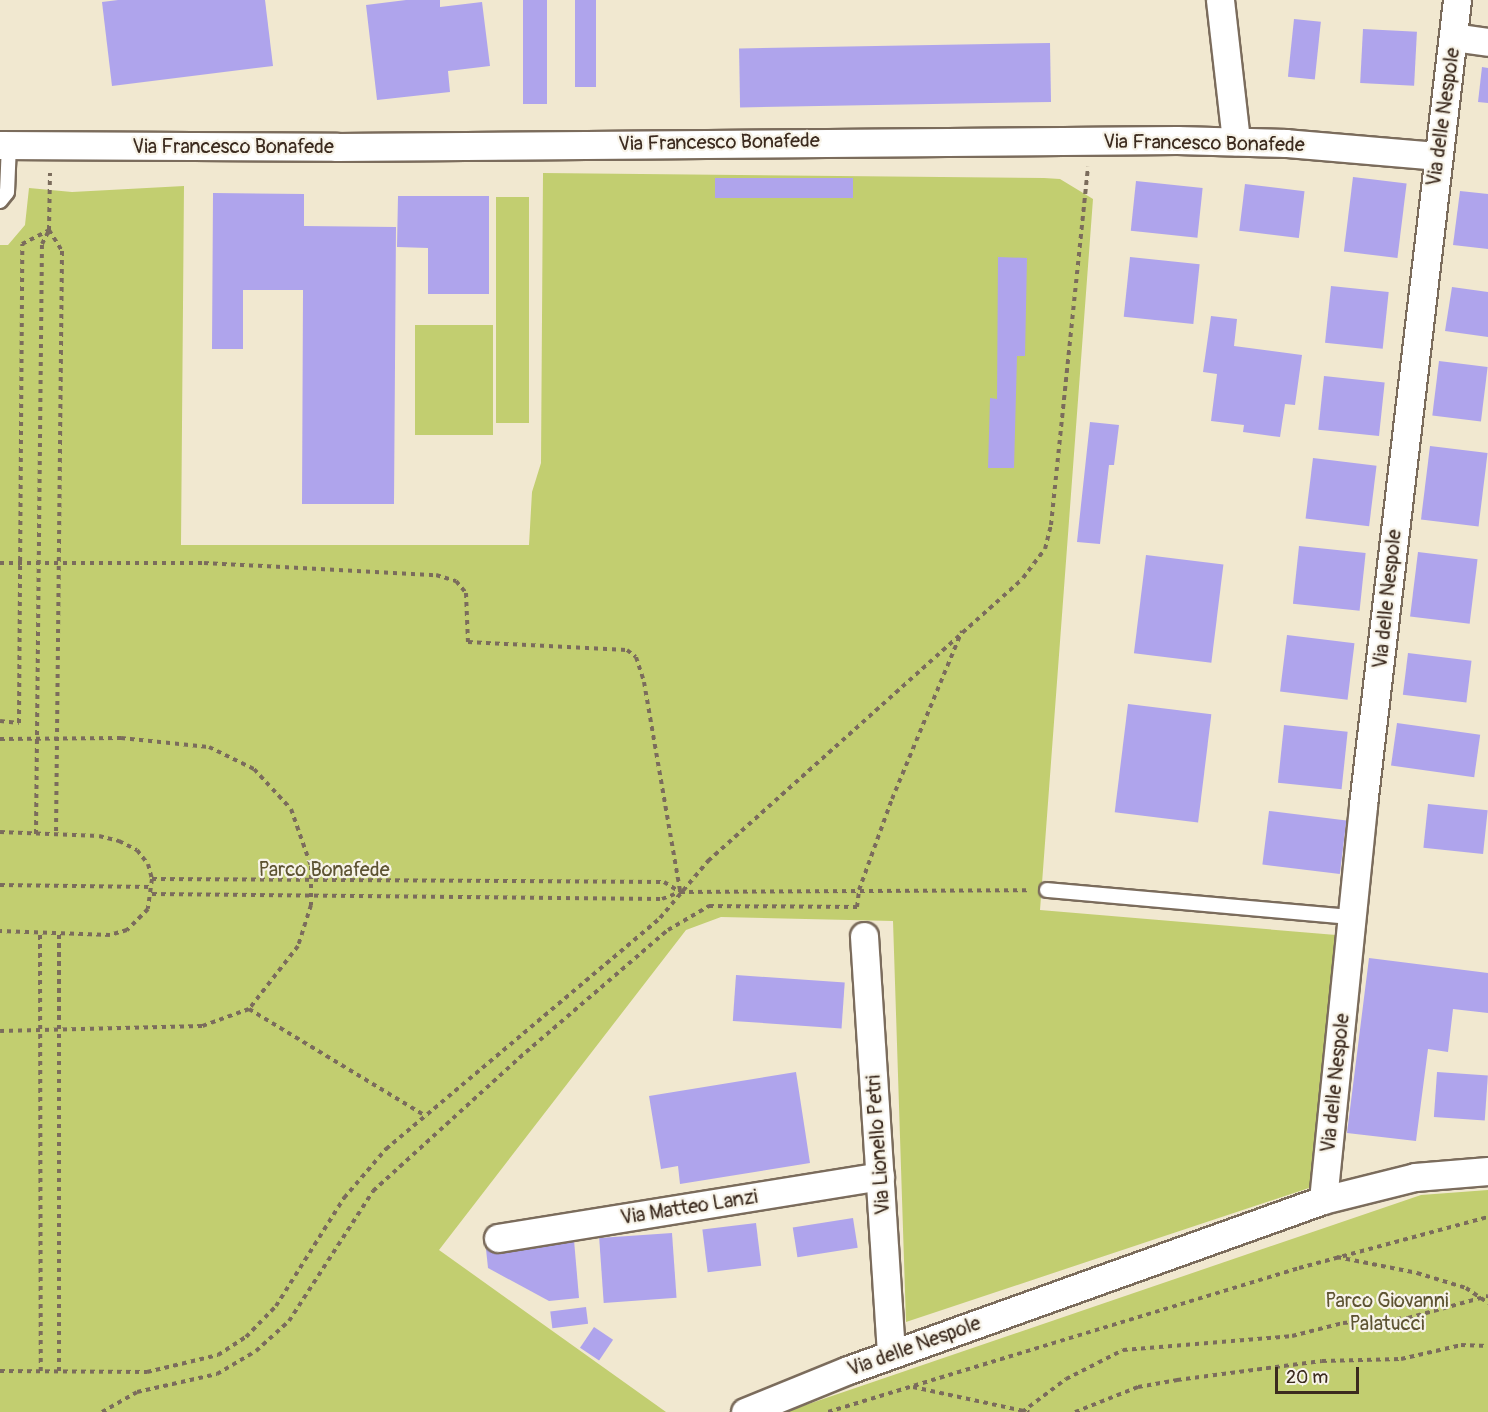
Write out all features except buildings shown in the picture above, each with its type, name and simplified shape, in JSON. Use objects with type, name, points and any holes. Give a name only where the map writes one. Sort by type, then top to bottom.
[{"type":"street","points":[[1220,0],[1236,141]]},
{"type":"street","name":"Via delle Nespole","points":[[1323,1200],[1352,917],[1437,156],[1457,0]]},
{"type":"street","points":[[1454,37],[1488,42]]},
{"type":"street","name":"Via Francesco Bonafede","points":[[5,145],[337,147],[1090,140],[1236,141],[1437,156]]},
{"type":"street","name":"Via Lionello Petri","points":[[864,936],[891,1354]]},
{"type":"street","name":"Via delle Nespole","points":[[744,1412],[891,1354],[1323,1200],[1415,1177],[1488,1171]]},
{"type":"street","name":"Via Matteo Lanzi","points":[[498,1238],[880,1176]]},
{"type":"lane","points":[[0,201],[8,192],[5,145]]},
{"type":"lane","points":[[1047,890],[1352,917]]},
{"type":"path","points":[[0,1371],[147,1372],[218,1355],[246,1337],[276,1306],[344,1198],[386,1149],[660,918],[708,861],[964,627],[1023,578],[1045,549],[1049,533],[1090,140]]},
{"type":"path","points":[[36,834],[39,739],[38,563],[42,244],[49,230],[49,145]]},
{"type":"path","points":[[0,721],[19,723],[22,244],[49,230]]},
{"type":"path","points":[[49,230],[62,251],[56,835]]},
{"type":"path","points":[[0,563],[204,563],[436,575],[456,581],[466,593],[468,642],[627,650],[636,657],[644,682],[680,892]]},
{"type":"path","points":[[102,1412],[136,1392],[217,1374],[256,1352],[289,1321],[373,1191],[526,1052],[669,930],[709,906],[857,907],[859,890],[896,789],[964,627]]},
{"type":"path","points":[[0,739],[57,738],[193,744],[209,747],[254,769],[291,809],[311,866],[311,896],[298,946],[249,1009],[202,1026],[0,1032]]},
{"type":"path","points":[[0,832],[99,836],[137,850],[148,864],[152,879],[152,894],[148,909],[127,930],[110,935],[40,935],[0,931]]},
{"type":"path","points":[[152,879],[664,882],[680,892]]},
{"type":"path","points":[[0,885],[151,887]]},
{"type":"path","points":[[152,894],[662,899],[680,892],[1047,890]]},
{"type":"path","points":[[40,935],[41,1371]]},
{"type":"path","points":[[59,935],[59,1371]]},
{"type":"path","points":[[249,1009],[426,1116]]},
{"type":"path","points":[[828,1412],[1336,1257],[1488,1217]]},
{"type":"path","points":[[1336,1257],[1417,1273],[1486,1297]]},
{"type":"path","points":[[1486,1297],[1488,1303]]},
{"type":"path","points":[[912,1387],[1025,1412],[1066,1378],[1123,1350],[1292,1336],[1343,1323],[1408,1318],[1486,1297]]},
{"type":"path","points":[[1075,1412],[1138,1387],[1177,1380],[1322,1361],[1401,1359],[1461,1345],[1488,1346]]},
{"type":"green space","name":"Parco Bonafede","points":[[543,173],[1044,178],[1060,179],[1093,199],[1040,910],[1336,935],[1312,1187],[906,1322],[893,921],[721,917],[686,930],[439,1250],[666,1412],[0,1412],[0,245],[8,245],[25,225],[29,188],[72,192],[184,186],[181,545],[529,545],[532,492],[541,463]]},
{"type":"green space","points":[[496,197],[529,197],[529,423],[496,423]]},
{"type":"green space","points":[[415,325],[493,325],[493,435],[415,435]]},
{"type":"green space","name":"Parco Giovanni Palatucci","points":[[1488,1190],[1488,1412],[785,1412],[1421,1195]]}]
